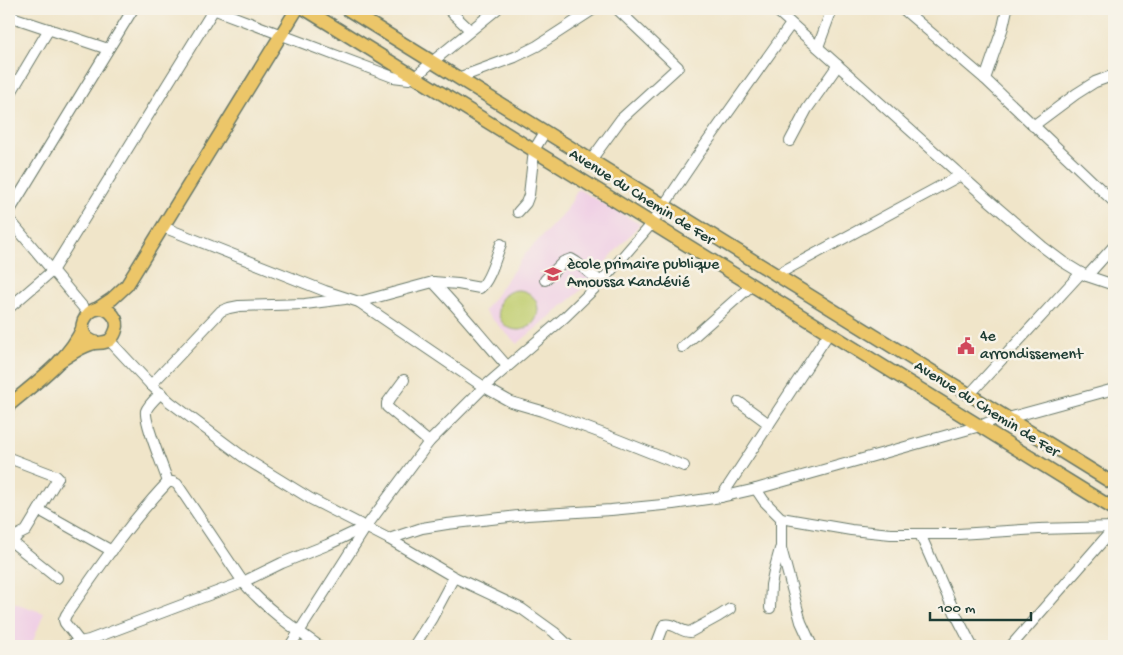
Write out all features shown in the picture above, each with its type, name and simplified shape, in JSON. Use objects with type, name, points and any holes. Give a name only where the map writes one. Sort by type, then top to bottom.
[{"type":"main road","points":[[116,322],[127,285],[297,9]]},
{"type":"main road","name":"Avenue du Chemin de Fer","points":[[305,9],[1114,509]]},
{"type":"main road","name":"Avenue du Chemin de Fer","points":[[347,9],[1114,484]]},
{"type":"main road","points":[[9,405],[60,361],[74,344],[84,321],[92,311],[112,299],[127,285]]},
{"type":"main road","points":[[60,361],[85,346],[103,342],[115,333],[116,322],[114,316],[109,311],[103,309],[92,311]]},
{"type":"main road","points":[[83,327],[84,333],[88,338],[103,342]]},
{"type":"street","points":[[9,212],[133,9]]},
{"type":"street","points":[[9,308],[52,271],[214,9],[393,76],[409,80],[415,78],[497,9]]},
{"type":"street","points":[[448,9],[470,30]]},
{"type":"street","points":[[458,78],[529,50],[594,9]]},
{"type":"street","points":[[591,160],[621,119],[678,66],[617,9]]},
{"type":"street","points":[[775,9],[960,175],[1043,246],[1063,262],[1084,275],[1114,285]]},
{"type":"street","points":[[818,47],[832,9]]},
{"type":"street","points":[[903,9],[913,12],[1114,202]]},
{"type":"street","points":[[984,79],[1003,27],[1007,9]]},
{"type":"street","points":[[9,16],[108,49]]},
{"type":"street","points":[[290,646],[366,527],[429,442],[484,387],[601,282],[652,223],[791,24]]},
{"type":"street","points":[[9,96],[49,29]]},
{"type":"street","points":[[790,141],[814,97],[838,65]]},
{"type":"street","points":[[1033,126],[1088,86],[1114,75]]},
{"type":"street","points":[[518,212],[526,203],[529,195],[534,150],[545,132]]},
{"type":"street","points":[[776,275],[960,175]]},
{"type":"street","points":[[9,219],[52,271],[92,311]]},
{"type":"street","points":[[163,227],[359,302],[484,387],[511,402],[602,433],[684,466]]},
{"type":"street","points":[[359,302],[433,282],[480,288],[486,280],[501,244]]},
{"type":"street","points":[[970,394],[1114,246]]},
{"type":"street","points":[[545,280],[563,262],[571,260],[601,282]]},
{"type":"street","points":[[433,282],[507,366]]},
{"type":"street","points":[[682,347],[752,285]]},
{"type":"street","points":[[151,385],[221,311],[239,306],[305,304],[346,298]]},
{"type":"street","points":[[721,497],[829,333]]},
{"type":"street","points":[[103,342],[181,411],[246,459],[311,499],[454,576],[522,609],[554,632],[569,646]]},
{"type":"street","points":[[404,380],[387,403],[387,407],[429,442]]},
{"type":"street","points":[[389,540],[422,528],[448,524],[673,504],[721,497],[980,426],[996,419],[1008,418],[1114,388]]},
{"type":"street","points":[[161,393],[148,408],[146,417],[168,482]]},
{"type":"street","points":[[739,402],[769,424]]},
{"type":"street","points":[[9,458],[58,478],[26,530],[11,541],[57,578]]},
{"type":"street","points":[[89,643],[64,623],[64,620],[89,581],[148,504],[168,482]]},
{"type":"street","points":[[168,482],[177,484],[253,594],[298,632],[319,646]]},
{"type":"street","points":[[756,488],[764,501],[781,518],[851,530],[891,534],[972,534],[1039,529],[1114,528]]},
{"type":"street","points":[[39,510],[112,551]]},
{"type":"street","points":[[781,518],[781,548],[801,622],[812,646]]},
{"type":"street","points":[[69,646],[89,643],[243,582],[366,527]]},
{"type":"street","points":[[1011,646],[1114,528]]},
{"type":"street","points":[[920,534],[955,613],[972,646]]},
{"type":"street","points":[[770,608],[771,585],[781,548]]},
{"type":"street","points":[[414,646],[432,618],[454,576]]},
{"type":"street","points":[[656,646],[664,625],[671,624],[685,632],[690,632],[730,608]]},
{"type":"shaded area","name":"ècole primaire publique Amoussa Kandévié","points":[[578,189],[640,224],[576,295],[517,344],[484,311],[526,253],[566,211]]},
{"type":"shaded area","points":[[9,601],[44,613],[31,646],[9,646]]},
{"type":"green space","points":[[518,290],[532,296],[538,310],[532,324],[518,330],[504,324],[498,310],[504,296]]},
{"type":"place","name":"ècole primaire publique Amoussa Kandévié","points":[[553,274]]},
{"type":"place","name":"4e arrondissement","points":[[966,346]]}]
